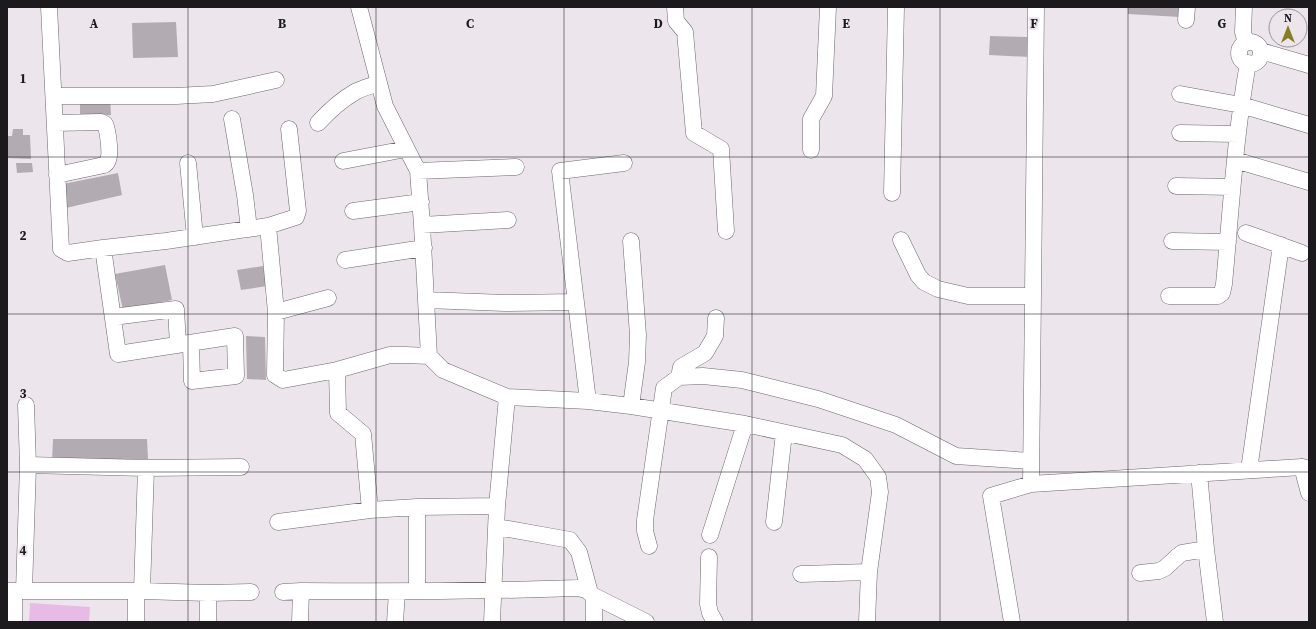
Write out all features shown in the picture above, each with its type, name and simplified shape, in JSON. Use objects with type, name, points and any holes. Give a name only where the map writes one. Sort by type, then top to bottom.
[{"type":"street","points":[[49,7],[61,249],[68,253],[249,229],[268,226],[296,217],[298,211],[289,129]]},
{"type":"street","points":[[359,7],[385,106],[418,171],[424,248],[429,356],[443,370],[507,397],[588,401],[661,410],[745,424],[842,445],[865,459],[878,477],[880,492],[869,572],[867,622]]},
{"type":"street","points":[[675,7],[676,21],[685,32],[694,133],[721,149],[726,231]]},
{"type":"street","points":[[811,150],[811,118],[824,96],[828,7]]},
{"type":"street","points":[[892,193],[896,7]]},
{"type":"street","points":[[1031,484],[1036,7]]},
{"type":"street","points":[[1244,7],[1243,32],[1246,43]]},
{"type":"street","points":[[1261,51],[1258,60],[1253,63],[1248,63],[1242,59],[1239,52],[1240,48],[1246,43],[1251,42],[1259,47],[1261,51],[1309,65]]},
{"type":"street","points":[[1169,296],[1218,296],[1222,293],[1241,105],[1248,63]]},
{"type":"street","points":[[54,96],[183,96],[213,94],[276,80]]},
{"type":"street","points":[[318,123],[336,105],[349,96],[379,83]]},
{"type":"street","points":[[1180,94],[1241,105],[1309,126]]},
{"type":"street","points":[[232,119],[245,195],[249,229]]},
{"type":"street","points":[[55,123],[101,122],[105,124],[107,130],[109,157],[108,162],[104,165],[57,175]]},
{"type":"street","points":[[1180,133],[1238,134]]},
{"type":"street","points":[[344,161],[406,149]]},
{"type":"street","points":[[1235,160],[1309,182]]},
{"type":"street","points":[[188,163],[195,237]]},
{"type":"street","points":[[588,401],[560,171],[624,163]]},
{"type":"street","points":[[418,171],[516,167]]},
{"type":"street","points":[[1176,186],[1232,187]]},
{"type":"street","points":[[353,211],[421,202]]},
{"type":"street","points":[[422,225],[508,220]]},
{"type":"street","points":[[268,226],[276,312],[276,375],[283,380],[337,370],[390,355],[429,356]]},
{"type":"street","points":[[1246,234],[1302,253]]},
{"type":"street","points":[[901,240],[918,275],[924,282],[938,289],[968,296],[1033,296]]},
{"type":"street","points":[[631,241],[638,342],[631,406]]},
{"type":"street","points":[[1172,241],[1228,242]]},
{"type":"street","points":[[1249,470],[1281,245]]},
{"type":"street","points":[[103,248],[118,354],[184,344],[176,309],[113,317]]},
{"type":"street","points":[[346,260],[424,248]]},
{"type":"street","points":[[276,312],[328,298]]},
{"type":"street","points":[[426,300],[505,303],[576,302]]},
{"type":"street","points":[[679,377],[681,367],[705,353],[715,336],[716,318]]},
{"type":"street","points":[[337,370],[338,413],[363,434],[370,510]]},
{"type":"street","points":[[649,546],[645,531],[645,520],[664,388],[679,377],[703,376],[742,380],[818,399],[896,425],[956,456],[1031,461]]},
{"type":"street","points":[[492,622],[497,506],[507,397]]},
{"type":"street","points":[[14,622],[15,591],[28,466],[26,405]]},
{"type":"street","points":[[710,535],[745,424]]},
{"type":"street","points":[[774,522],[784,433]]},
{"type":"street","points":[[28,466],[146,468],[241,467]]},
{"type":"street","points":[[136,622],[146,468]]},
{"type":"street","points":[[1012,622],[991,496],[1031,484],[1249,470],[1306,468],[1309,493]]},
{"type":"street","points":[[1199,473],[1215,622]]},
{"type":"street","points":[[278,522],[370,510],[417,507],[497,506]]},
{"type":"street","points":[[417,507],[417,591]]},
{"type":"street","points":[[497,527],[570,540],[579,552],[592,594],[594,622]]},
{"type":"street","points":[[1140,573],[1159,571],[1165,568],[1182,553],[1206,549]]},
{"type":"street","points":[[709,557],[708,604],[710,613],[715,622]]},
{"type":"street","points":[[801,574],[869,572]]},
{"type":"street","points":[[283,592],[494,591],[578,588],[586,590],[646,622]]},
{"type":"street","points":[[15,591],[251,592]]},
{"type":"street","points":[[300,622],[301,591]]},
{"type":"street","points":[[395,622],[397,592]]},
{"type":"street","points":[[208,593],[208,622]]},
{"type":"shaded area","points":[[30,603],[90,607],[89,622],[29,622]]},
{"type":"building","points":[[1128,7],[1180,7],[1180,17],[1128,14]]},
{"type":"building","points":[[176,22],[178,57],[133,58],[132,23]]},
{"type":"building","points":[[990,36],[1030,37],[1030,57],[989,55]]},
{"type":"building","points":[[110,97],[111,115],[80,117],[80,98]]},
{"type":"building","points":[[13,129],[23,129],[23,135],[30,135],[31,159],[7,158],[7,136],[12,136]]},
{"type":"building","points":[[16,163],[32,163],[33,172],[17,173]]},
{"type":"building","points":[[118,173],[122,195],[66,208],[63,184]]},
{"type":"building","points":[[165,265],[172,300],[123,310],[115,274]]},
{"type":"building","points":[[263,266],[267,286],[241,290],[237,270]]},
{"type":"building","points":[[246,336],[265,337],[266,380],[247,379]]},
{"type":"building","points":[[53,439],[147,439],[148,459],[52,461]]}]
